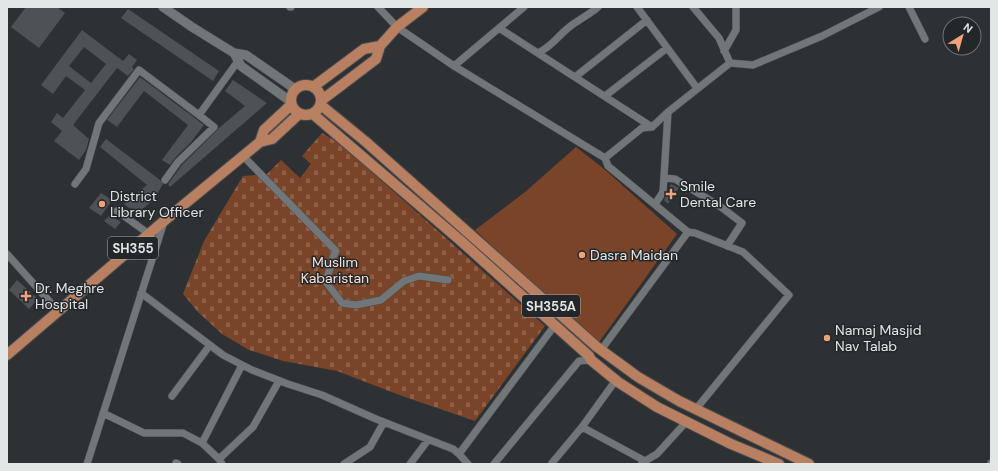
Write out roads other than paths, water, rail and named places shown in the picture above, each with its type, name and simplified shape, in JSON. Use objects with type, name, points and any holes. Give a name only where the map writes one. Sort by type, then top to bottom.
[{"type":"main road","points":[[291,103],[295,111],[299,114],[304,116],[314,115],[322,103],[376,59],[380,46],[397,27],[423,7]]},
{"type":"main road","points":[[313,87],[364,49],[380,46]]},
{"type":"main road","points":[[295,89],[302,85],[313,87],[319,92],[322,103]]},
{"type":"main road","name":"SH355","points":[[260,142],[264,130],[291,103],[291,94],[295,89]]},
{"type":"main road","name":"SH355A","points":[[322,103],[601,350],[638,377],[679,401],[809,464]]},
{"type":"main road","name":"SH355","points":[[7,355],[164,221],[260,142],[272,139],[299,114]]},
{"type":"main road","name":"SH355A","points":[[314,115],[439,222],[616,380],[657,408],[687,421],[731,444],[779,464]]},
{"type":"main road","points":[[439,222],[446,212]]},
{"type":"main road","points":[[592,360],[601,350]]},
{"type":"main road","points":[[687,421],[696,409]]},
{"type":"main road","points":[[767,459],[776,447]]},
{"type":"street","points":[[378,7],[397,27],[454,66],[605,158],[608,166],[688,232],[695,233],[743,252],[789,295],[696,409]]},
{"type":"street","points":[[454,66],[524,7]]},
{"type":"street","points":[[538,53],[548,48],[570,25],[590,14],[598,7]]},
{"type":"street","points":[[637,7],[697,88]]},
{"type":"street","points":[[693,7],[719,38],[730,63]]},
{"type":"street","points":[[724,51],[736,30],[736,7]]},
{"type":"street","points":[[605,158],[642,128],[652,127],[697,88],[730,63],[753,65],[822,36],[879,7]]},
{"type":"street","points":[[909,7],[925,39]]},
{"type":"street","points":[[167,8],[192,28],[236,57],[241,66],[291,103]]},
{"type":"street","points":[[575,77],[647,20]]},
{"type":"street","points":[[499,28],[652,127]]},
{"type":"street","points":[[605,96],[667,48]]},
{"type":"street","points":[[199,115],[236,57],[246,55],[295,89]]},
{"type":"street","points":[[75,184],[86,169],[99,124],[139,70],[214,127],[178,162],[165,180]]},
{"type":"street","points":[[654,204],[663,192],[668,112]]},
{"type":"street","points":[[243,156],[336,251],[326,282],[342,302],[356,305],[382,300],[404,281],[419,276],[448,280]]},
{"type":"street","points":[[664,178],[675,178],[721,207],[742,223],[727,246]]},
{"type":"street","points":[[117,211],[149,234]]},
{"type":"street","points":[[87,464],[164,221]]},
{"type":"street","points":[[601,350],[688,232]]},
{"type":"street","points":[[7,254],[58,311]]},
{"type":"street","points":[[141,294],[223,355],[242,365],[279,381],[322,395],[384,422],[453,449],[468,464]]},
{"type":"street","points":[[459,454],[555,325]]},
{"type":"street","points":[[172,396],[210,345]]},
{"type":"street","points":[[494,464],[579,361],[592,360]]},
{"type":"street","points":[[202,443],[242,365]]},
{"type":"street","points":[[548,464],[551,461],[553,464],[616,380]]},
{"type":"street","points":[[103,413],[144,433],[183,433],[202,443],[220,461],[253,427],[279,381]]},
{"type":"street","points":[[582,427],[643,462],[657,454],[687,421]]},
{"type":"street","points":[[344,464],[370,447],[384,422]]},
{"type":"street","points":[[410,464],[428,440]]},
{"type":"place","name":"Smile Dental Care","points":[[671,194]]},
{"type":"place","name":"District Library Officer","points":[[102,204]]},
{"type":"place","name":"Dasra Maidan","points":[[582,255]]},
{"type":"place","name":"Dr. Meghre Hospital","points":[[26,296]]},
{"type":"place","name":"Namaj Masjid Nav Talab","points":[[827,338]]},
{"type":"park label","name":"Muslim Kabaristan","points":[[335,270]]}]
